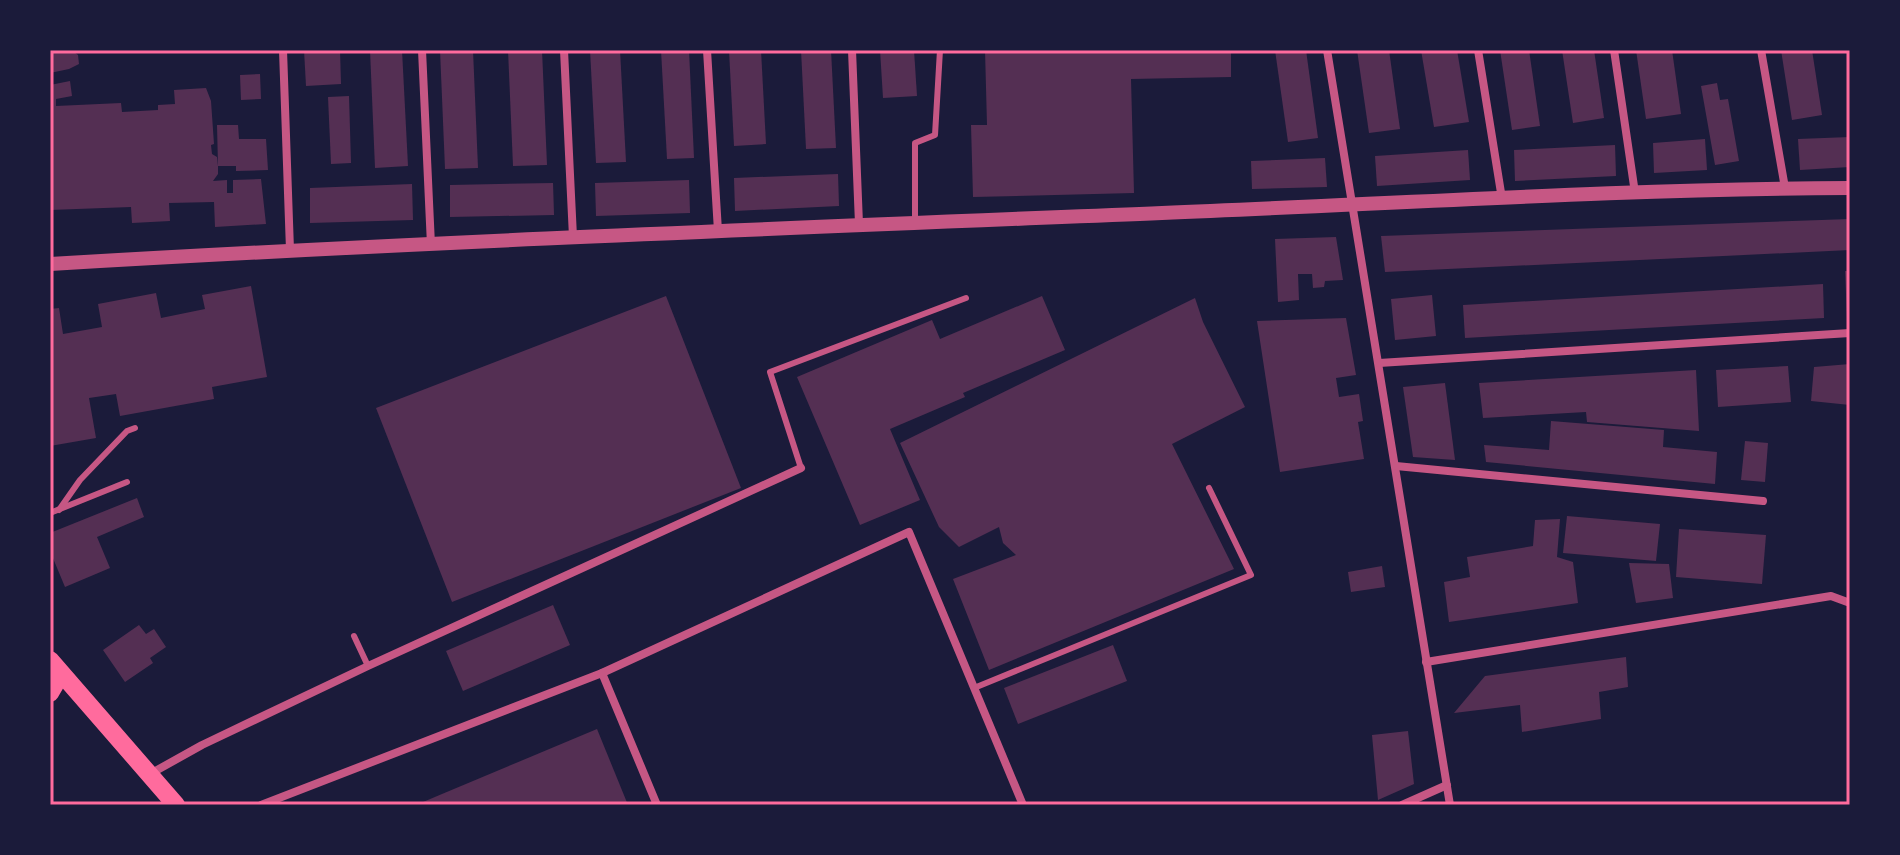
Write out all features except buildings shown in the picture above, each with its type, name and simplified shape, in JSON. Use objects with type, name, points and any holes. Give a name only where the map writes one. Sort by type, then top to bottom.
[{"type":"main road","points":[[54,671],[176,805]]},
{"type":"main road","points":[[50,693],[54,671]]},
{"type":"street","points":[[283,50],[290,250]]},
{"type":"street","points":[[422,50],[431,245]]},
{"type":"street","points":[[564,50],[573,237]]},
{"type":"street","points":[[707,50],[718,231]]},
{"type":"street","points":[[852,50],[859,224]]},
{"type":"street","points":[[1327,50],[1450,805]]},
{"type":"street","points":[[1478,50],[1502,200]]},
{"type":"street","points":[[1614,50],[1635,193]]},
{"type":"street","points":[[1761,50],[1785,188]]},
{"type":"street","points":[[50,264],[859,224],[1635,193],[1850,188]]},
{"type":"street","points":[[1379,363],[1850,333]]},
{"type":"street","points":[[1396,466],[1763,501]]},
{"type":"street","points":[[150,775],[202,745],[368,666],[801,468]]},
{"type":"street","points":[[261,805],[602,673],[909,532],[1023,805]]},
{"type":"street","points":[[1426,662],[1831,596],[1850,603]]},
{"type":"street","points":[[602,673],[657,805]]},
{"type":"street","points":[[1402,805],[1447,785]]},
{"type":"lane","points":[[915,223],[915,143],[935,135],[940,50]]},
{"type":"lane","points":[[801,468],[770,372],[966,298]]},
{"type":"lane","points":[[59,510],[80,480],[127,431],[135,428]]},
{"type":"lane","points":[[50,513],[127,482]]},
{"type":"lane","points":[[974,688],[1251,575],[1209,488]]},
{"type":"lane","points":[[354,636],[368,666]]}]
